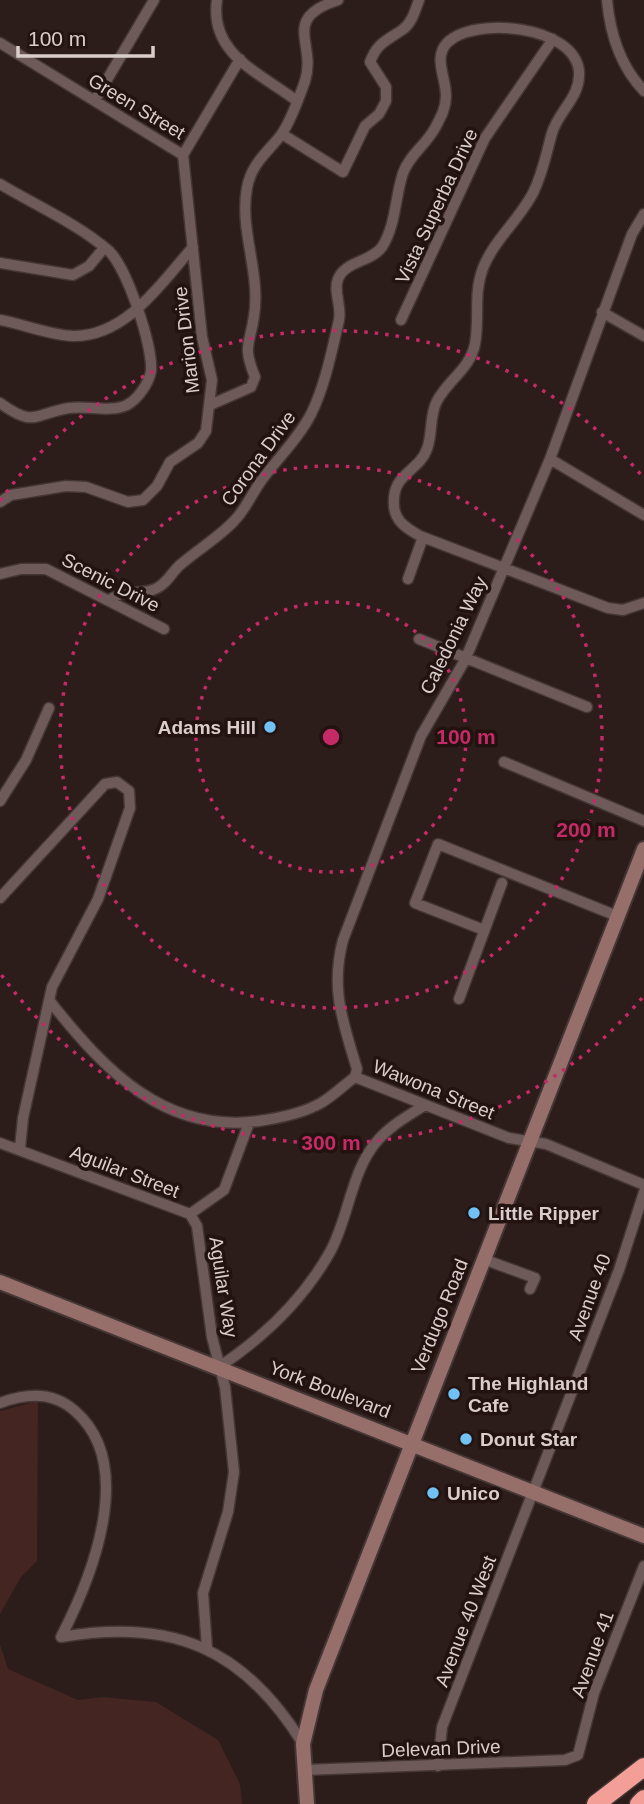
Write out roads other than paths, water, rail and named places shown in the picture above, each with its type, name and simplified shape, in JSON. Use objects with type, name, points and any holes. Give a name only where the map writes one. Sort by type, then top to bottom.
[{"type":"highway","points":[[596,1804],[644,1767]]},
{"type":"highway","points":[[639,1804],[644,1799]]},
{"type":"main road","name":"Verdugo Road","points":[[307,1804],[303,1744],[316,1690],[644,849]]},
{"type":"main road","name":"York Boulevard","points":[[0,1282],[411,1441],[644,1536]]},
{"type":"street","points":[[95,100],[154,0]]},
{"type":"street","points":[[217,0],[216,26],[223,44],[297,101]]},
{"type":"street","points":[[210,405],[251,387],[255,377],[248,359],[246,340],[254,316],[255,293],[255,270],[245,212],[247,189],[256,163],[282,134],[308,70],[308,56],[302,33],[306,20],[322,5],[338,0]]},
{"type":"street","points":[[282,134],[343,172],[365,126],[379,114],[386,101],[386,87],[370,62],[376,47],[403,30],[412,19],[419,0]]},
{"type":"street","points":[[607,0],[609,27],[619,53],[644,91]]},
{"type":"street","name":"Corona Drive","points":[[110,600],[128,591],[145,593],[158,588],[175,569],[232,523],[311,415],[340,315],[336,283],[341,274],[380,249],[394,214],[408,161],[429,138],[444,113],[446,96],[440,64],[442,48],[452,38],[482,30],[539,31],[553,39]]},
{"type":"street","points":[[553,39],[576,60],[579,73],[576,94],[553,129],[543,171],[533,192],[483,266],[477,287],[476,341],[470,358],[438,400],[432,415],[426,453],[404,473],[396,487],[394,506],[397,518],[404,527],[423,537],[608,608],[623,610],[644,603]]},
{"type":"street","name":"Vista Superba Drive","points":[[401,320],[485,138],[553,39]]},
{"type":"street","name":"Green Street","points":[[0,43],[183,155]]},
{"type":"street","points":[[183,155],[240,59]]},
{"type":"street","name":"Marion Drive","points":[[0,502],[11,495],[66,486],[86,487],[128,502],[144,500],[170,462],[198,443],[206,431],[212,380],[202,337],[183,155]]},
{"type":"street","points":[[0,184],[104,248],[117,261],[144,331],[151,372],[138,396],[119,407],[67,408],[35,419],[19,415],[0,403]]},
{"type":"street","name":"Caledonia Way","points":[[355,1077],[357,1069],[337,988],[336,967],[373,858],[421,736],[465,660],[505,567],[550,459],[632,234],[644,214]]},
{"type":"street","points":[[0,320],[73,336],[97,333],[136,310],[193,247]]},
{"type":"street","points":[[0,263],[73,275],[83,272],[104,248]]},
{"type":"street","points":[[602,312],[644,336]]},
{"type":"street","points":[[550,459],[644,515]]},
{"type":"street","points":[[408,579],[423,537]]},
{"type":"street","name":"Scenic Drive","points":[[0,574],[21,569],[46,569],[164,629]]},
{"type":"street","points":[[419,639],[465,660],[587,707]]},
{"type":"street","points":[[0,801],[26,760],[49,708]]},
{"type":"street","points":[[505,762],[644,821]]},
{"type":"street","points":[[0,898],[105,784],[117,782],[130,791],[130,808],[98,899],[62,961],[49,1000],[23,1118],[20,1149]]},
{"type":"street","points":[[484,930],[415,903],[438,844],[617,916]]},
{"type":"street","points":[[459,999],[502,883]]},
{"type":"street","name":"Wawona Street","points":[[49,1000],[74,1032],[109,1067],[153,1102],[186,1117],[249,1123],[306,1110],[323,1102],[355,1077],[509,1138],[546,1144],[644,1185]]},
{"type":"street","points":[[219,1367],[291,1308],[329,1253],[344,1222],[365,1158],[393,1125],[425,1105]]},
{"type":"street","name":"Aguilar Street","points":[[0,1143],[190,1214],[224,1190],[249,1123]]},
{"type":"street","name":"Avenue 40","points":[[534,1490],[619,1270],[644,1192]]},
{"type":"street","name":"Aguilar Way","points":[[190,1214],[197,1226],[219,1367],[225,1387],[234,1472],[228,1512],[203,1593],[207,1648]]},
{"type":"street","points":[[483,1259],[535,1278],[530,1289]]},
{"type":"street","points":[[0,1403],[32,1393],[58,1399],[83,1417],[101,1450],[105,1507],[99,1542],[79,1602],[61,1637],[103,1630],[135,1630],[207,1648],[242,1670],[289,1721],[303,1744]]},
{"type":"street","name":"Avenue 40 West","points":[[438,1766],[442,1727],[534,1490]]},
{"type":"street","name":"Avenue 41","points":[[578,1755],[594,1693],[644,1566]]},
{"type":"street","name":"Delevan Drive","points":[[304,1770],[565,1760],[578,1755]]},
{"type":"place","name":"Adams Hill","points":[[270,727]]},
{"type":"place","name":"Little Ripper","points":[[474,1213]]},
{"type":"place","name":"The Highland Cafe","points":[[454,1394]]},
{"type":"place","name":"Donut Star","points":[[466,1439]]},
{"type":"place","name":"Unico","points":[[433,1493]]}]
